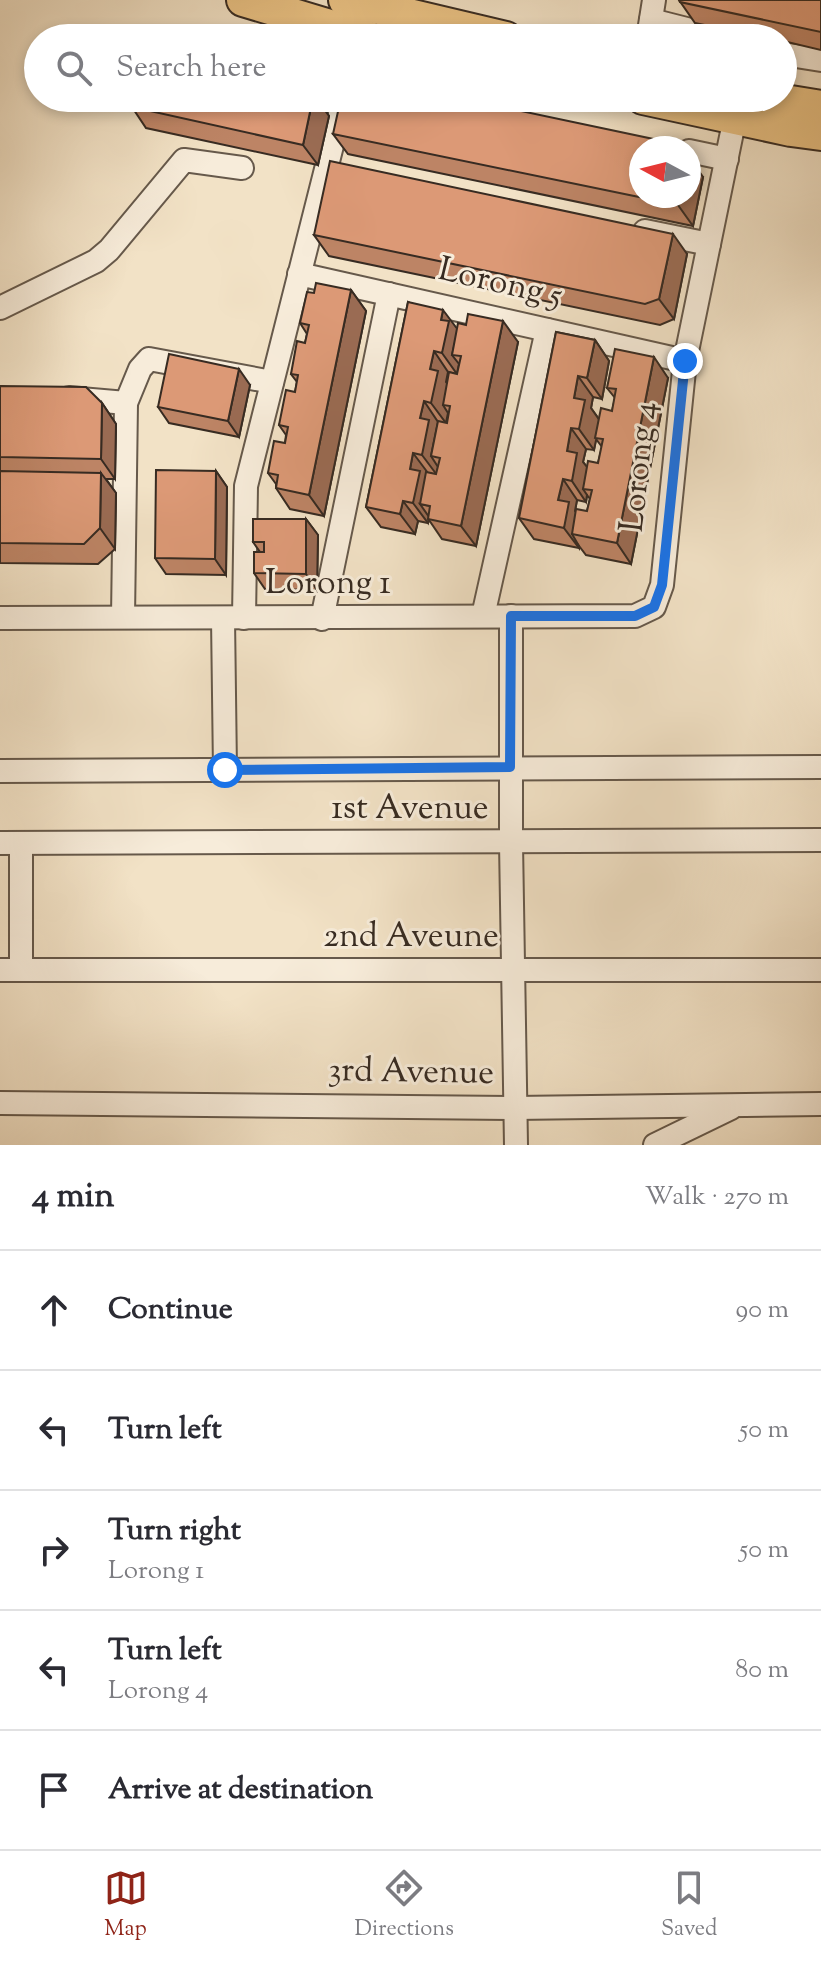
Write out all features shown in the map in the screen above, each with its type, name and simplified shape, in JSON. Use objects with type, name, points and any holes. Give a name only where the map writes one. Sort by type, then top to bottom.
[{"type":"highway","points":[[243,0],[323,24]]},
{"type":"highway","points":[[345,0],[447,24]]},
{"type":"highway","points":[[797,103],[821,107]]},
{"type":"highway","points":[[750,112],[821,134]]},
{"type":"street","points":[[797,56],[821,60]]},
{"type":"street","points":[[225,770],[233,618],[246,486],[299,274],[335,165],[342,112]]},
{"type":"street","name":"Lorong 4","points":[[654,607],[662,585],[685,361],[736,112]]},
{"type":"street","points":[[701,154],[727,159]]},
{"type":"street","points":[[0,308],[96,261],[109,250],[184,160],[242,168]]},
{"type":"street","points":[[617,225],[709,244]]},
{"type":"street","name":"Lorong 5","points":[[299,274],[685,361]]},
{"type":"street","points":[[322,619],[389,294]]},
{"type":"street","points":[[483,616],[547,330]]},
{"type":"street","points":[[123,617],[126,403],[140,369],[149,359],[272,382]]},
{"type":"street","points":[[47,396],[126,403]]},
{"type":"street","name":"Lorong 1","points":[[0,618],[635,616],[654,607]]},
{"type":"street","points":[[511,616],[510,767],[516,1145]]},
{"type":"street","points":[[0,771],[821,767]]},
{"type":"street","name":"1st Avenue","points":[[10,843],[821,840]]},
{"type":"street","points":[[10,843],[11,970]]},
{"type":"street","name":"2nd Aveune","points":[[11,970],[821,970]]},
{"type":"street","name":"3rd Avenue","points":[[0,1103],[515,1108],[821,1104]]},
{"type":"street","points":[[655,1145],[735,1105]]},
{"type":"building","points":[[821,0],[821,32],[797,27],[797,24],[783,24],[680,2]]},
{"type":"building","points":[[154,112],[310,112],[303,145]]},
{"type":"building","points":[[338,112],[525,112],[639,136],[629,136],[629,195],[333,134]]},
{"type":"building","points":[[330,161],[673,234],[659,299],[645,304],[314,235]]},
{"type":"building","points":[[316,283],[351,290],[309,495],[276,488],[278,475],[268,473],[274,441],[285,443],[288,427],[279,425],[286,390],[295,392],[298,375],[291,374],[297,341],[305,343],[309,325],[300,323],[307,292],[314,293]]},
{"type":"building","points":[[408,302],[443,310],[441,320],[449,321],[442,353],[434,351],[430,369],[438,371],[431,403],[424,401],[420,418],[429,420],[422,455],[413,453],[410,469],[420,471],[413,503],[403,501],[400,514],[366,507]]},
{"type":"building","points":[[468,314],[503,321],[461,526],[428,519],[430,506],[420,504],[426,472],[436,474],[440,458],[431,456],[438,421],[447,423],[450,406],[443,405],[449,372],[457,374],[461,356],[452,355],[458,323],[466,325]]},
{"type":"building","points":[[556,332],[595,340],[587,378],[578,376],[574,398],[585,400],[579,429],[571,428],[567,451],[577,453],[572,481],[563,479],[558,500],[569,502],[564,528],[519,518]]},
{"type":"building","points":[[615,349],[654,357],[617,543],[572,534],[576,509],[587,511],[592,490],[583,489],[588,461],[598,463],[603,439],[595,438],[601,408],[612,411],[616,389],[607,388]]},
{"type":"building","points":[[169,354],[239,369],[228,421],[158,407]]},
{"type":"building","points":[[0,386],[86,387],[102,403],[101,459],[0,457]]},
{"type":"building","points":[[156,470],[216,471],[215,559],[155,558]]},
{"type":"building","points":[[0,471],[101,473],[100,528],[84,544],[0,543]]},
{"type":"building","points":[[253,519],[306,519],[306,574],[254,573],[254,552],[264,552],[264,542],[253,542]]},
{"type":"route","points":[[225,770],[510,767],[511,616],[635,616],[654,607],[662,585],[685,361]]}]
